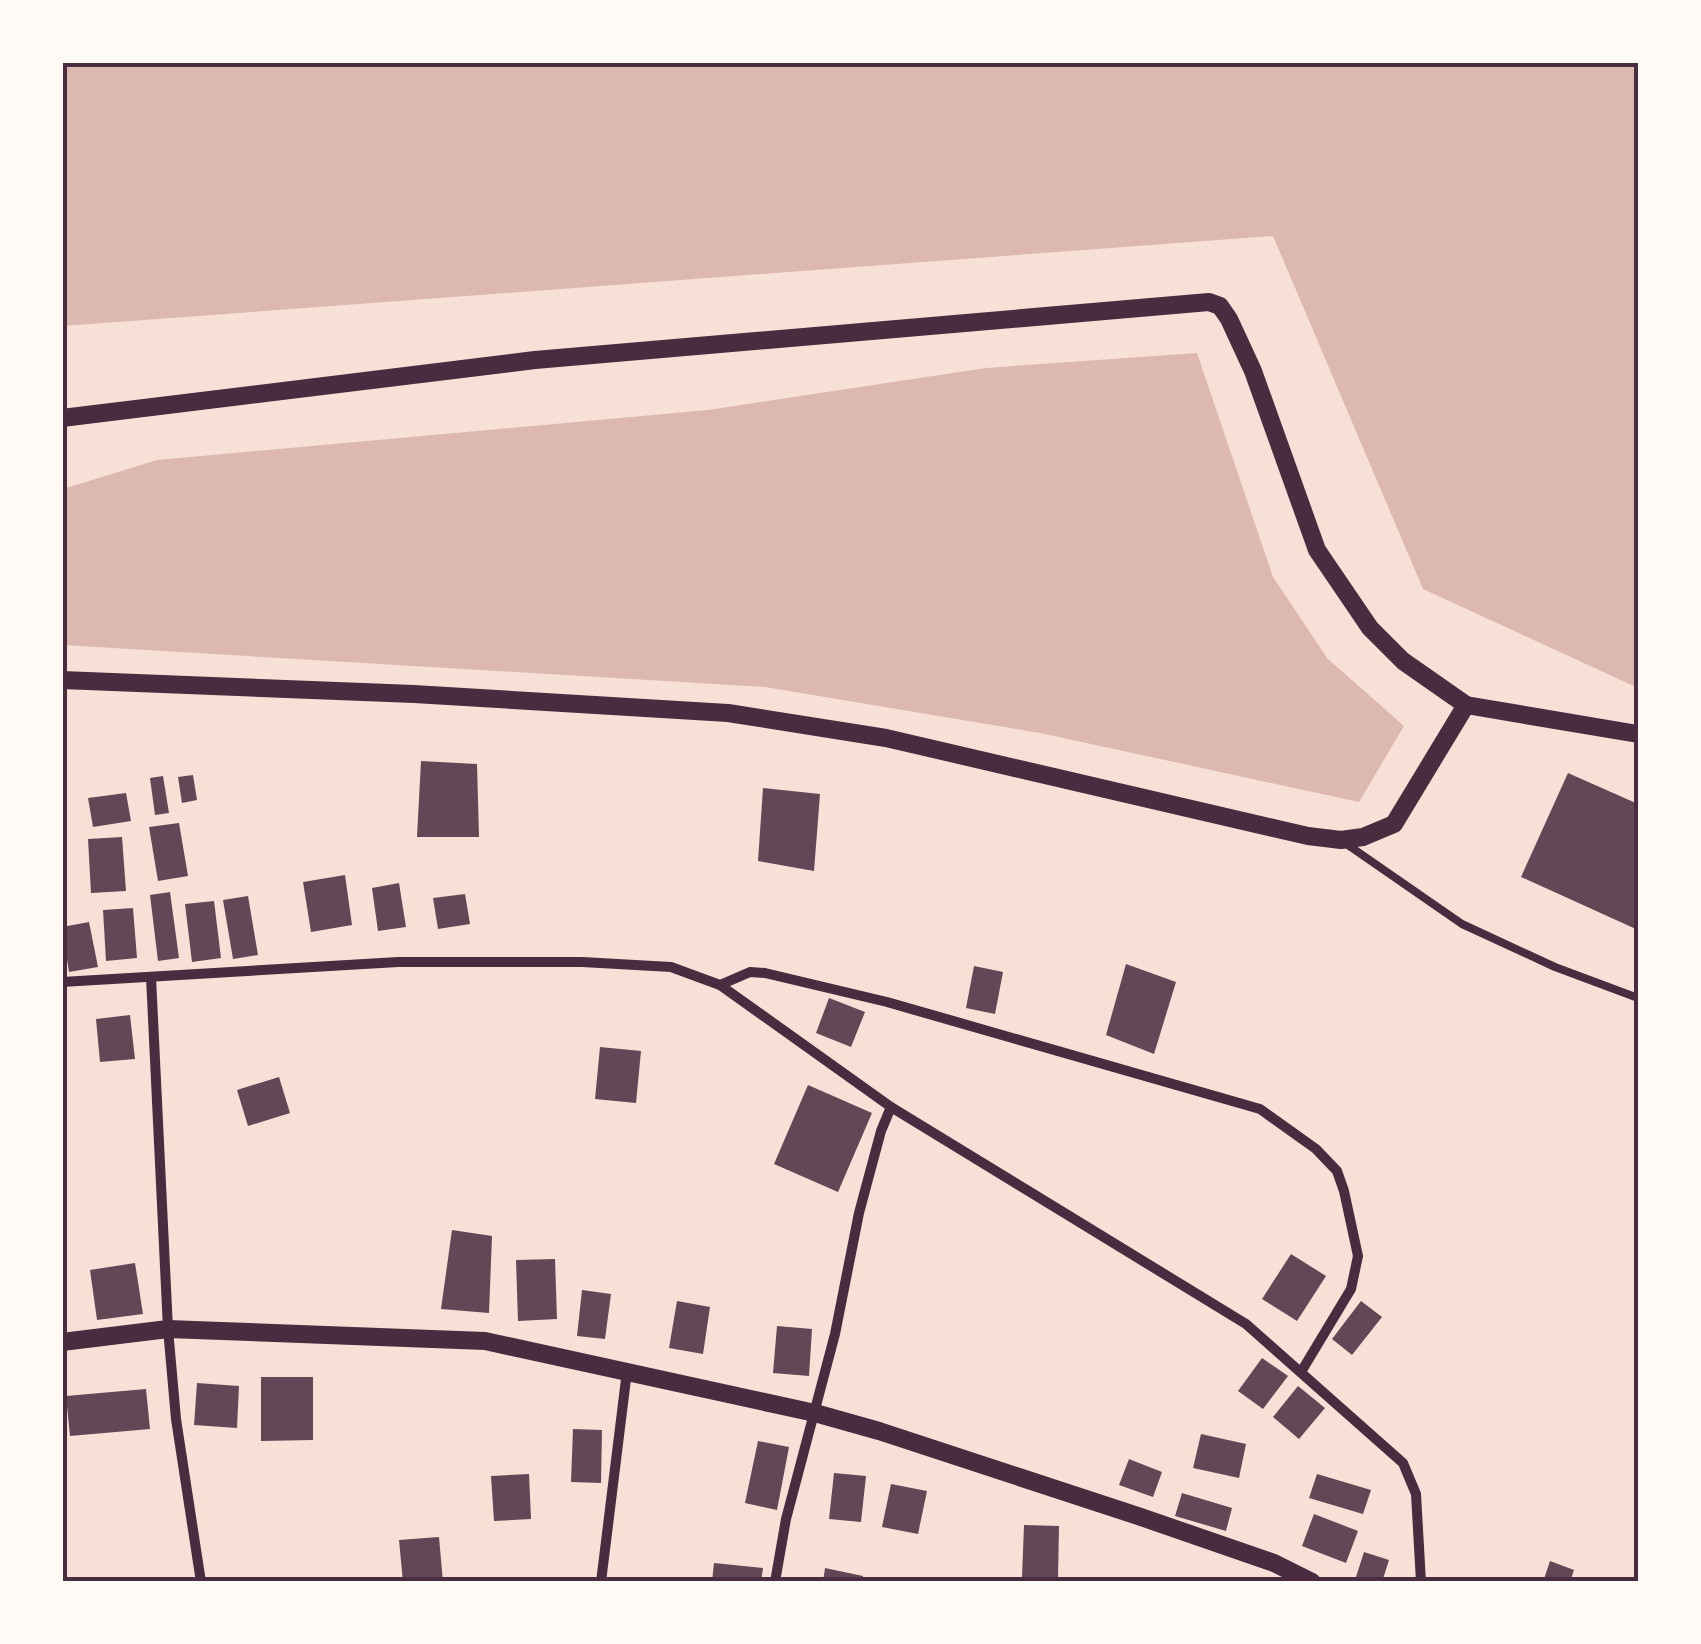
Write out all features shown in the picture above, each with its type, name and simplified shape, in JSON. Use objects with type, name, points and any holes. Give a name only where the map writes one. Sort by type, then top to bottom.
[{"type":"street","points":[[62,418],[534,360],[1209,302],[1220,306],[1229,319],[1253,371],[1318,550],[1370,628],[1403,660],[1466,705],[1638,734]]},
{"type":"street","points":[[62,680],[414,694],[728,713],[886,738],[1308,836],[1341,840],[1363,837],[1394,824],[1466,705]]},
{"type":"street","points":[[62,982],[398,962],[582,962],[672,968],[720,985],[891,1107],[1246,1324],[1403,1463],[1416,1494],[1421,1582]]},
{"type":"street","points":[[720,985],[750,972],[766,973],[906,1007],[1260,1109],[1316,1149],[1337,1171],[1358,1256],[1350,1289],[1301,1372]]},
{"type":"street","points":[[151,977],[168,1329],[176,1419],[202,1582]]},
{"type":"street","points":[[775,1582],[786,1519],[835,1334],[859,1213],[880,1132],[891,1107]]},
{"type":"street","points":[[62,1342],[168,1329],[484,1341],[815,1413],[880,1431],[1274,1563],[1312,1582]]},
{"type":"street","points":[[600,1582],[627,1371]]},
{"type":"lane","points":[[1341,840],[1462,924],[1555,967],[1638,998]]},
{"type":"shaded area","points":[[63,62],[1638,63],[1638,688],[1423,589],[1273,236],[63,326]]},
{"type":"shaded area","points":[[1197,353],[1273,577],[1327,658],[1404,726],[1359,802],[1040,733],[765,687],[63,645],[63,489],[157,460],[708,410],[986,368]]},
{"type":"building","points":[[421,761],[477,764],[479,837],[417,837]]},
{"type":"building","points":[[1568,773],[1638,804],[1638,930],[1521,877]]},
{"type":"building","points":[[193,775],[197,800],[182,803],[178,777]]},
{"type":"building","points":[[163,776],[169,813],[155,815],[150,778]]},
{"type":"building","points":[[763,788],[820,794],[814,871],[758,861]]},
{"type":"building","points":[[126,793],[131,821],[93,827],[88,798]]},
{"type":"building","points":[[179,823],[188,876],[158,881],[149,827]]},
{"type":"building","points":[[122,837],[126,891],[91,893],[88,839]]},
{"type":"building","points":[[345,875],[352,925],[311,932],[303,882]]},
{"type":"building","points":[[399,883],[406,927],[378,931],[372,888]]},
{"type":"building","points":[[170,892],[179,958],[158,961],[150,895]]},
{"type":"building","points":[[465,894],[470,924],[438,929],[433,898]]},
{"type":"building","points":[[248,896],[258,955],[233,959],[223,900]]},
{"type":"building","points":[[214,901],[221,958],[192,962],[185,904]]},
{"type":"building","points":[[133,908],[137,958],[106,961],[103,910]]},
{"type":"building","points":[[89,922],[98,967],[69,972],[62,927]]},
{"type":"building","points":[[1126,964],[1176,982],[1154,1054],[1106,1035]]},
{"type":"building","points":[[974,966],[1003,972],[995,1014],[966,1008]]},
{"type":"building","points":[[829,998],[865,1012],[851,1047],[816,1033]]},
{"type":"building","points":[[130,1015],[135,1059],[100,1062],[96,1019]]},
{"type":"building","points":[[600,1047],[641,1051],[636,1103],[595,1099]]},
{"type":"building","points":[[279,1077],[290,1113],[248,1126],[237,1090]]},
{"type":"building","points":[[808,1085],[872,1113],[838,1192],[774,1164]]},
{"type":"building","points":[[452,1230],[492,1236],[489,1313],[441,1309]]},
{"type":"building","points":[[1291,1254],[1326,1276],[1297,1321],[1262,1299]]},
{"type":"building","points":[[555,1259],[557,1319],[518,1321],[516,1260]]},
{"type":"building","points":[[135,1263],[143,1314],[97,1320],[90,1270]]},
{"type":"building","points":[[582,1290],[611,1294],[605,1339],[577,1336]]},
{"type":"building","points":[[677,1301],[710,1307],[703,1354],[669,1348]]},
{"type":"building","points":[[1361,1301],[1382,1317],[1352,1355],[1332,1339]]},
{"type":"building","points":[[777,1326],[812,1329],[809,1376],[773,1373]]},
{"type":"building","points":[[1262,1358],[1288,1376],[1263,1409],[1238,1391]]},
{"type":"building","points":[[261,1377],[313,1377],[313,1440],[261,1441]]},
{"type":"building","points":[[197,1383],[239,1386],[237,1428],[194,1425]]},
{"type":"building","points":[[1298,1386],[1325,1408],[1299,1439],[1273,1417]]},
{"type":"building","points":[[146,1389],[150,1429],[70,1436],[66,1396]]},
{"type":"building","points":[[573,1429],[602,1430],[601,1483],[571,1482]]},
{"type":"building","points":[[1201,1434],[1246,1444],[1239,1478],[1193,1468]]},
{"type":"building","points":[[758,1441],[789,1447],[777,1510],[745,1503]]},
{"type":"building","points":[[1129,1459],[1162,1472],[1153,1497],[1119,1485]]},
{"type":"building","points":[[834,1473],[866,1476],[861,1522],[829,1519]]},
{"type":"building","points":[[529,1474],[531,1519],[494,1521],[491,1476]]},
{"type":"building","points":[[1317,1474],[1371,1490],[1363,1514],[1309,1498]]},
{"type":"building","points":[[891,1484],[927,1491],[918,1534],[882,1527]]},
{"type":"building","points":[[1182,1493],[1232,1508],[1226,1531],[1175,1516]]},
{"type":"building","points":[[1314,1514],[1358,1531],[1346,1563],[1302,1546]]},
{"type":"building","points":[[1024,1525],[1059,1526],[1058,1578],[1022,1577]]},
{"type":"building","points":[[439,1537],[443,1582],[403,1582],[399,1540]]},
{"type":"building","points":[[1364,1552],[1389,1560],[1382,1582],[1355,1580]]},
{"type":"building","points":[[1550,1561],[1574,1570],[1570,1582],[1543,1582]]},
{"type":"building","points":[[714,1563],[763,1568],[761,1582],[712,1582]]},
{"type":"building","points":[[825,1568],[863,1576],[862,1582],[823,1582]]}]
